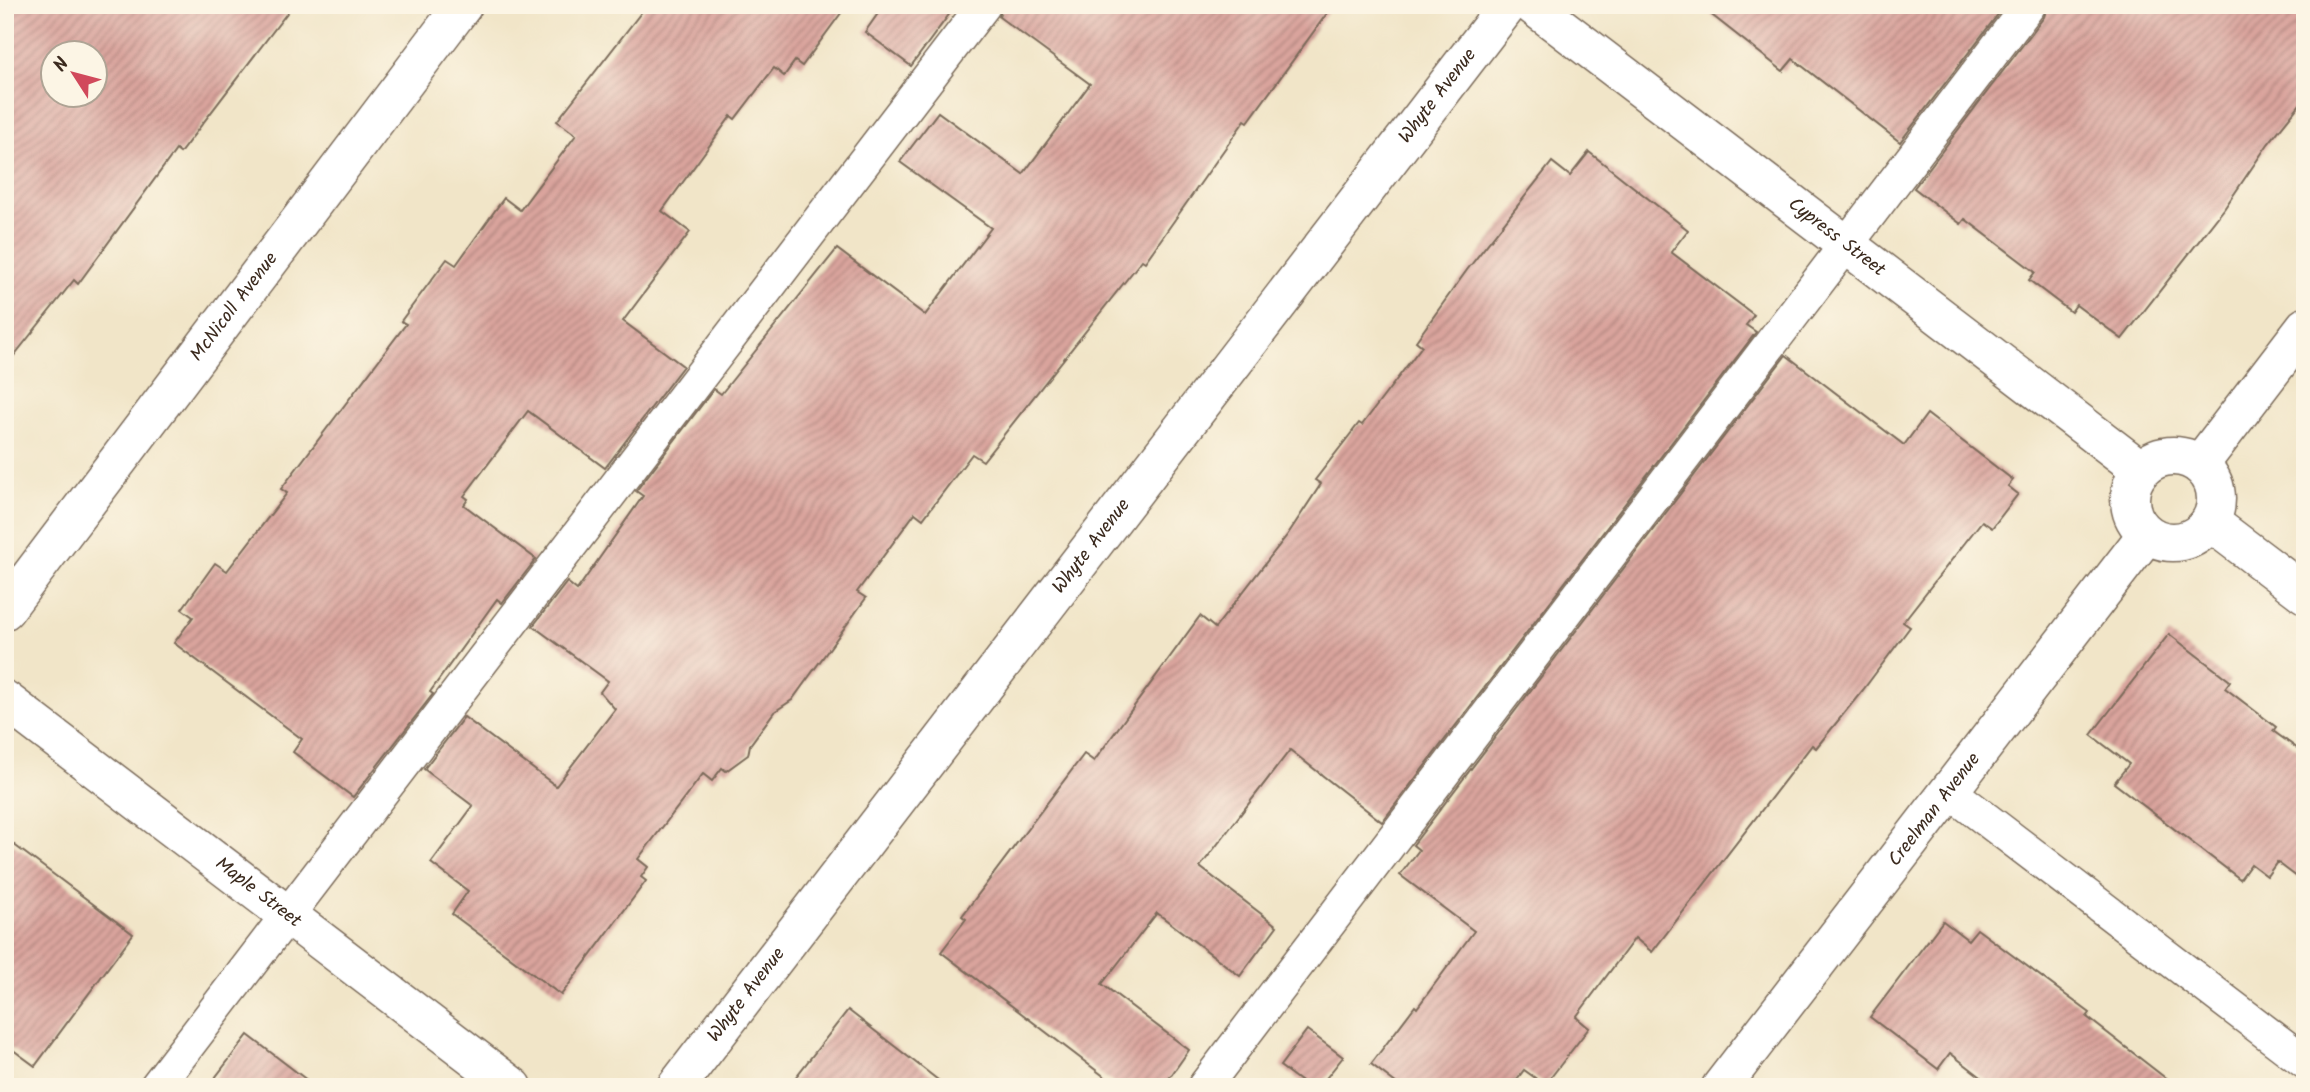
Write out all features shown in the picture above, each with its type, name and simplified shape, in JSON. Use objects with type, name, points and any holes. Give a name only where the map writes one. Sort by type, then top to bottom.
[{"type":"street","name":"McNicoll Avenue","points":[[5,610],[463,5]]},
{"type":"street","name":"Whyte Avenue","points":[[676,1087],[1507,5]]},
{"type":"street","name":"Cypress Street","points":[[1532,5],[2140,469]]},
{"type":"street","points":[[2200,464],[2305,327]]},
{"type":"street","points":[[2169,455],[2185,457],[2200,464],[2211,476],[2216,491],[2216,508],[2210,522],[2197,535],[2180,542],[2163,541],[2147,534],[2134,520],[2129,503],[2131,485],[2140,469],[2153,460],[2169,455]]},
{"type":"street","points":[[2210,522],[2305,594]]},
{"type":"street","name":"Creelman Avenue","points":[[1729,1084],[1949,791],[2147,534]]},
{"type":"street","name":"Maple Street","points":[[5,700],[513,1087]]},
{"type":"lane","points":[[156,1087],[984,5]]},
{"type":"lane","points":[[1203,1087],[2029,5]]},
{"type":"lane","points":[[1949,791],[2305,1062]]},
{"type":"building","points":[[5,5],[293,5],[180,153],[176,150],[78,284],[74,280],[5,367]]},
{"type":"building","points":[[647,5],[847,5],[802,66],[795,61],[784,76],[774,68],[735,119],[731,116],[662,211],[690,232],[623,321],[683,366],[605,468],[528,411],[464,496],[468,499],[464,505],[536,559],[502,603],[497,599],[430,692],[433,694],[353,797],[293,752],[302,739],[174,643],[193,617],[182,609],[215,563],[227,571],[287,493],[281,489],[406,324],[401,321],[447,259],[456,265],[504,198],[520,210],[576,135],[557,121]]},
{"type":"building","points":[[884,5],[956,5],[911,66],[865,32]]},
{"type":"building","points":[[1003,5],[1333,5],[1248,122],[1245,120],[1145,262],[1142,260],[983,461],[972,454],[923,519],[915,513],[857,592],[866,598],[792,700],[774,712],[750,745],[748,755],[726,771],[722,768],[712,781],[703,774],[638,859],[648,867],[641,877],[646,881],[561,995],[452,914],[468,891],[431,863],[473,806],[424,769],[464,717],[556,786],[615,709],[600,692],[608,681],[533,626],[567,582],[577,590],[643,496],[636,491],[714,389],[721,394],[837,249],[925,315],[991,228],[900,162],[938,112],[1023,174],[1090,84],[999,17]]},
{"type":"building","points":[[1699,5],[2005,5],[1900,142],[1793,59],[1783,71]]},
{"type":"building","points":[[2048,5],[2305,5],[2305,98],[2268,144],[2224,209],[2122,339],[2076,305],[2071,312],[2029,280],[2035,272],[1965,219],[1961,224],[1914,188],[2044,17]]},
{"type":"building","points":[[1589,152],[1688,230],[1671,252],[1754,315],[1746,325],[1756,332],[1382,822],[1290,750],[1200,867],[1277,926],[1240,976],[1157,913],[1102,984],[1189,1050],[1163,1087],[1118,1087],[941,952],[966,919],[962,916],[1084,754],[1094,761],[1200,616],[1215,628],[1288,534],[1321,484],[1315,480],[1359,423],[1362,425],[1422,346],[1416,341],[1467,270],[1552,162],[1570,176]]},
{"type":"building","points":[[1786,355],[1904,445],[1927,414],[2013,480],[2008,486],[2018,494],[1992,528],[1982,521],[1903,622],[1910,627],[1863,690],[1816,748],[1812,745],[1652,952],[1635,938],[1576,1017],[1589,1028],[1545,1085],[1524,1070],[1511,1087],[1401,1087],[1371,1064],[1474,931],[1400,875],[1419,850],[1413,845]]},
{"type":"building","points":[[2169,634],[2230,681],[2225,688],[2276,727],[2273,731],[2305,754],[2305,883],[2277,862],[2267,876],[2251,864],[2240,879],[2114,783],[2129,764],[2091,735]]},
{"type":"building","points":[[5,838],[133,934],[35,1066],[5,1044]]},
{"type":"building","points":[[1943,921],[1968,940],[1977,929],[2090,1013],[2087,1017],[2177,1087],[1994,1087],[1950,1053],[1938,1069],[1870,1017]]},
{"type":"building","points":[[848,1010],[947,1087],[788,1087]]},
{"type":"building","points":[[1307,1030],[1343,1057],[1319,1087],[1308,1087],[1280,1066]]},
{"type":"building","points":[[248,1035],[316,1087],[208,1087]]}]
